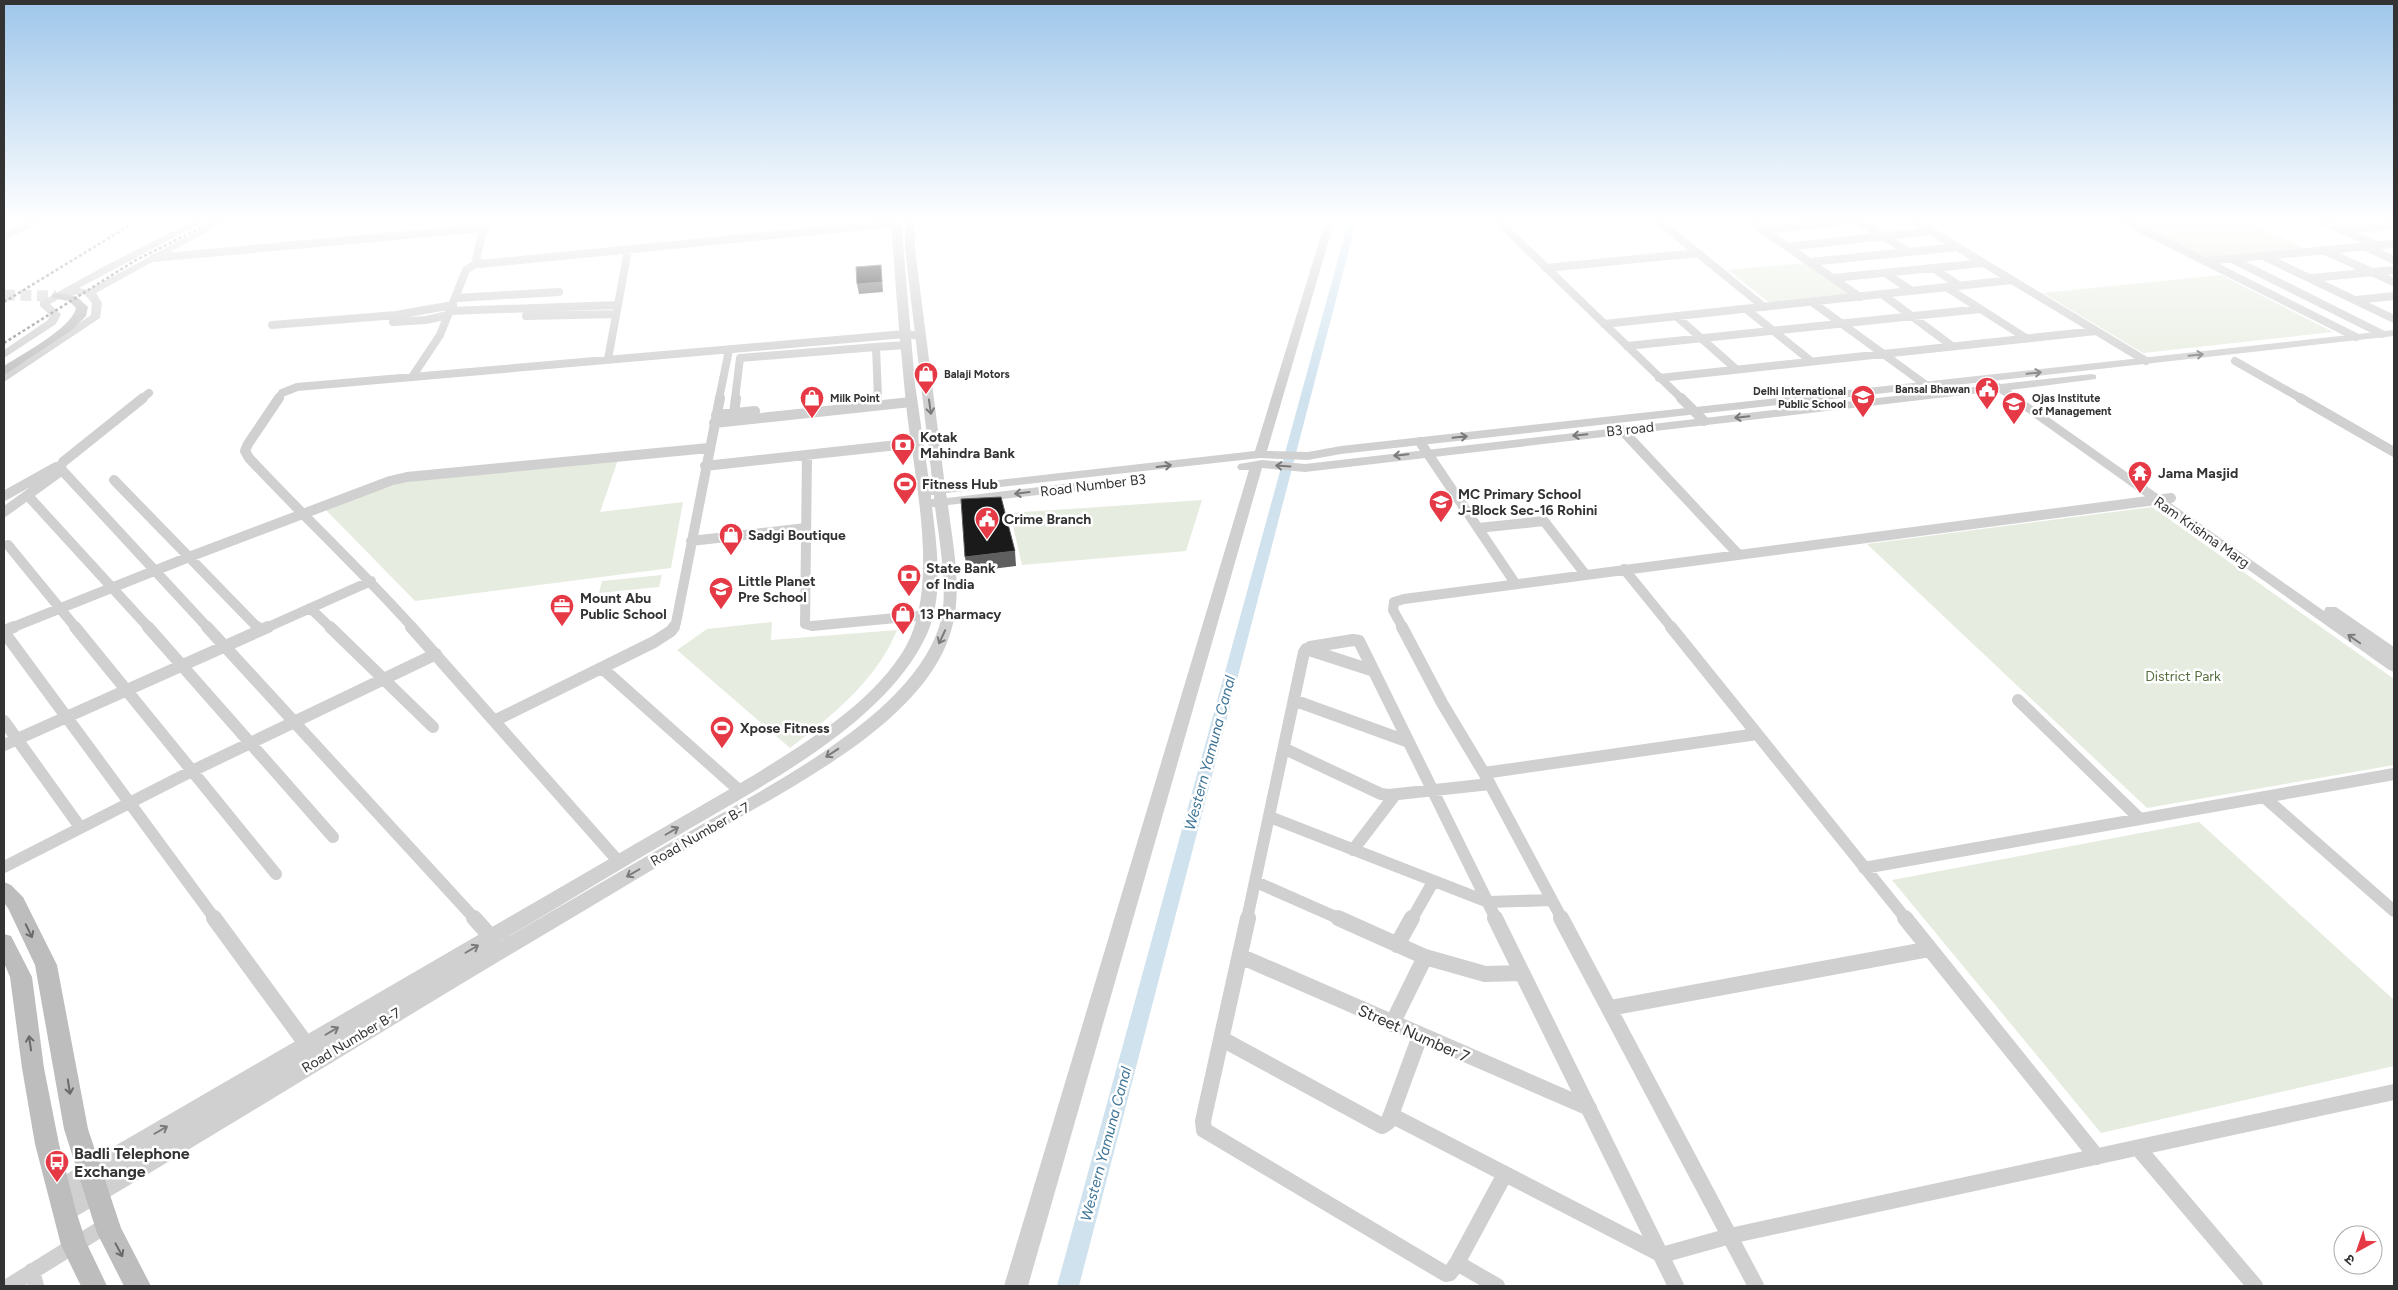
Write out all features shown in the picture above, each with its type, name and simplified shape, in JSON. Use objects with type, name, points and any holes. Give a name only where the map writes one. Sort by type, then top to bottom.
[{"type":"main road","points":[[4,363],[56,328],[67,318],[69,311],[66,306],[60,303],[57,297]]},
{"type":"main road","points":[[4,371],[68,328],[80,316],[82,307],[76,300],[57,297]]},
{"type":"main road","points":[[4,890],[16,903],[46,965],[76,1129],[107,1225],[138,1286]]},
{"type":"main road","points":[[4,942],[21,977],[33,1068],[47,1144],[74,1245],[94,1286]]},
{"type":"street","points":[[57,297],[88,279]]},
{"type":"street","points":[[4,355],[52,322],[56,314],[44,304],[55,295],[57,297],[89,293],[114,279]]},
{"type":"street","points":[[412,377],[440,335],[463,279]]},
{"type":"street","points":[[608,359],[623,279]]},
{"type":"street","name":"Road Number B-7","points":[[62,1201],[307,1045],[740,791],[831,733],[880,689],[909,656],[926,615],[930,583],[933,497],[916,443],[911,399],[910,338],[905,279]]},
{"type":"street","points":[[1016,1286],[1314,279]]},
{"type":"street","points":[[1558,279],[1704,421]]},
{"type":"street","points":[[1730,279],[1764,307]]},
{"type":"street","points":[[1835,279],[1860,297]]},
{"type":"street","points":[[1894,279],[1912,291]]},
{"type":"street","points":[[1950,279],[1960,286]]},
{"type":"street","points":[[2241,279],[2356,337]]},
{"type":"street","points":[[2272,279],[2382,334]]},
{"type":"street","points":[[2312,279],[2394,319]]},
{"type":"street","points":[[1604,324],[2012,280],[2146,361]]},
{"type":"street","points":[[2261,289],[2286,286]]},
{"type":"street","points":[[1946,288],[2026,338]]},
{"type":"street","points":[[272,324],[288,326],[329,321],[386,323],[426,320],[452,307],[559,292]]},
{"type":"street","points":[[4,379],[96,316],[97,302],[89,293]]},
{"type":"street","points":[[1882,294],[1952,346]]},
{"type":"street","points":[[2355,300],[2394,296]]},
{"type":"street","points":[[1812,302],[1926,385]]},
{"type":"street","points":[[2291,305],[2317,302]]},
{"type":"street","points":[[452,307],[617,310]]},
{"type":"street","points":[[1746,309],[1811,361]]},
{"type":"street","points":[[1627,346],[1980,309]]},
{"type":"street","points":[[526,316],[617,310]]},
{"type":"street","points":[[1676,316],[1736,369]]},
{"type":"street","points":[[1659,378],[2096,331]]},
{"type":"street","points":[[1999,382],[2146,361],[2394,333]]},
{"type":"street","points":[[619,862],[371,580],[301,514],[245,451],[282,393],[298,387],[810,342],[910,338]]},
{"type":"street","points":[[734,413],[740,358],[876,347],[910,338]]},
{"type":"street","name":"Road Number B-7","points":[[93,1182],[400,1010],[775,789],[847,744],[900,699],[930,662],[947,626],[952,583],[933,497],[910,338]]},
{"type":"street","points":[[808,353],[810,342]]},
{"type":"street","points":[[1999,382],[2235,361],[2394,343]]},
{"type":"street","points":[[876,347],[878,398]]},
{"type":"street","points":[[494,721],[654,642],[671,631],[676,623],[729,350]]},
{"type":"street","points":[[2235,361],[2394,452]]},
{"type":"street","name":"B3 road","points":[[1307,462],[1420,442],[1926,385],[1999,382]]},
{"type":"street","name":"B3 road","points":[[1262,459],[1307,462],[1427,452],[1704,421],[1999,382]]},
{"type":"street","name":"Ram Krishna Marg","points":[[1999,382],[2164,499],[2394,668]]},
{"type":"street","points":[[4,512],[61,468],[149,393]]},
{"type":"street","points":[[715,419],[734,413],[878,398],[911,399]]},
{"type":"street","points":[[715,419],[911,399]]},
{"type":"street","points":[[1622,430],[1738,554]]},
{"type":"street","points":[[1420,442],[1515,583]]},
{"type":"street","points":[[705,466],[916,443]]},
{"type":"street","points":[[307,1045],[4,632],[155,570],[370,487],[407,477],[709,448]]},
{"type":"street","points":[[807,455],[806,624],[812,626],[926,615]]},
{"type":"street","name":"Road Number B3","points":[[933,497],[1262,459]]},
{"type":"street","points":[[4,496],[61,468]]},
{"type":"street","points":[[61,468],[492,938]]},
{"type":"street","points":[[114,480],[260,630]]},
{"type":"street","points":[[30,498],[113,587],[180,666],[332,837]]},
{"type":"street","points":[[1756,1286],[1487,778],[1442,703],[1393,606],[1394,602],[1515,583],[2164,499]]},
{"type":"street","name":"Ram Krishna Marg","points":[[2164,499],[2394,654]]},
{"type":"street","points":[[1478,528],[1539,520],[1544,521],[1585,574]]},
{"type":"street","points":[[691,541],[806,528]]},
{"type":"street","points":[[8,545],[276,874]]},
{"type":"street","points":[[1624,569],[2097,1157]]},
{"type":"street","points":[[4,745],[371,580]]},
{"type":"street","points":[[310,608],[433,727]]},
{"type":"street","points":[[1306,649],[1357,640],[1433,790],[1676,1286]]},
{"type":"street","points":[[1306,649],[1374,671]]},
{"type":"street","points":[[1306,649],[1203,1122],[1204,1130],[1442,1273],[1448,1274],[1457,1263],[1505,1174]]},
{"type":"street","points":[[4,867],[192,771],[436,654]]},
{"type":"street","points":[[602,668],[740,791]]},
{"type":"street","points":[[2018,700],[2140,819]]},
{"type":"street","points":[[1296,701],[1409,742]]},
{"type":"street","points":[[4,721],[80,827]]},
{"type":"street","points":[[1285,749],[1371,790],[1381,794],[1395,795],[1757,734]]},
{"type":"street","points":[[1864,868],[2394,774]]},
{"type":"street","points":[[1353,850],[1395,795]]},
{"type":"street","points":[[2264,797],[2394,911]]},
{"type":"street","points":[[1270,817],[1488,902],[1552,900]]},
{"type":"street","points":[[1256,882],[1425,957],[1485,974],[1522,973]]},
{"type":"street","points":[[1397,945],[1433,882]]},
{"type":"street","points":[[1610,1008],[1930,949]]},
{"type":"street","name":"Street Number 7","points":[[1240,956],[1392,1024],[1589,1108]]},
{"type":"street","points":[[1392,1024],[1425,957]]},
{"type":"street","points":[[1222,1039],[1377,1124],[1386,1124],[1420,1036]]},
{"type":"street","points":[[1391,1115],[1662,1255],[1730,1236],[2394,1092]]},
{"type":"street","points":[[2138,1148],[2255,1286]]},
{"type":"street","points":[[9,1286],[34,1279],[74,1245],[107,1225]]},
{"type":"street","points":[[1457,1263],[1497,1286]]},
{"type":"green space","points":[[1740,279],[1828,279],[1850,295],[1770,303]]},
{"type":"green space","points":[[2179,279],[2229,279],[2333,332],[2143,353],[2043,293]]},
{"type":"green space","points":[[618,460],[600,512],[683,502],[671,568],[415,601],[324,508],[404,482]]},
{"type":"green space","points":[[1202,500],[1186,551],[1022,565],[1010,513]]},
{"type":"green space","name":"District Park","points":[[2152,507],[2394,679],[2394,765],[2147,808],[1867,544]]},
{"type":"green space","points":[[662,575],[659,587],[599,593],[602,581]]},
{"type":"green space","points":[[772,622],[771,640],[897,630],[878,665],[852,696],[790,748],[677,650],[707,629]]},
{"type":"green space","points":[[2199,822],[2394,1000],[2394,1066],[2101,1133],[1892,880]]},
{"type":"building","points":[[857,279],[882,279],[882,282],[857,284]]},
{"type":"building","name":"Crime Branch","points":[[1001,497],[1015,551],[965,557],[961,499]]},
{"type":"waterway","name":"Western Yamuna Canal","points":[[1068,1286],[1337,279]]},
{"type":"tunnel","points":[[4,295],[56,296]]},
{"type":"railway","points":[[4,302],[41,279]]},
{"type":"railway","points":[[4,343],[105,279]]},
{"type":"place","name":"Balaji Motors","points":[[926,395]]},
{"type":"place","name":"Bansal Bhawan","points":[[1987,410]]},
{"type":"place","name":"Delhi International Public School","points":[[1863,418]]},
{"type":"place","name":"Milk Point","points":[[812,419]]},
{"type":"place","name":"Ojas Institute of Management","points":[[2014,425]]},
{"type":"place","name":"Kotak Mahindra Bank","points":[[903,466]]},
{"type":"place","name":"Jama Masjid","points":[[2140,494]]},
{"type":"place","name":"Fitness Hub","points":[[905,505]]},
{"type":"place","name":"MC Primary School J-Block Sec-16 Rohini","points":[[1441,523]]},
{"type":"place","name":"Crime Branch","points":[[987,540]]},
{"type":"place","name":"Sadgi Boutique","points":[[731,556]]},
{"type":"place","name":"State Bank of India","points":[[909,597]]},
{"type":"place","name":"Little Planet Pre School","points":[[721,610]]},
{"type":"place","name":"Mount Abu Public School","points":[[562,627]]},
{"type":"place","name":"13 Pharmacy","points":[[903,635]]},
{"type":"place","name":"Xpose Fitness","points":[[722,749]]},
{"type":"place","name":"Badli Telephone Exchange","points":[[57,1183]]}]
